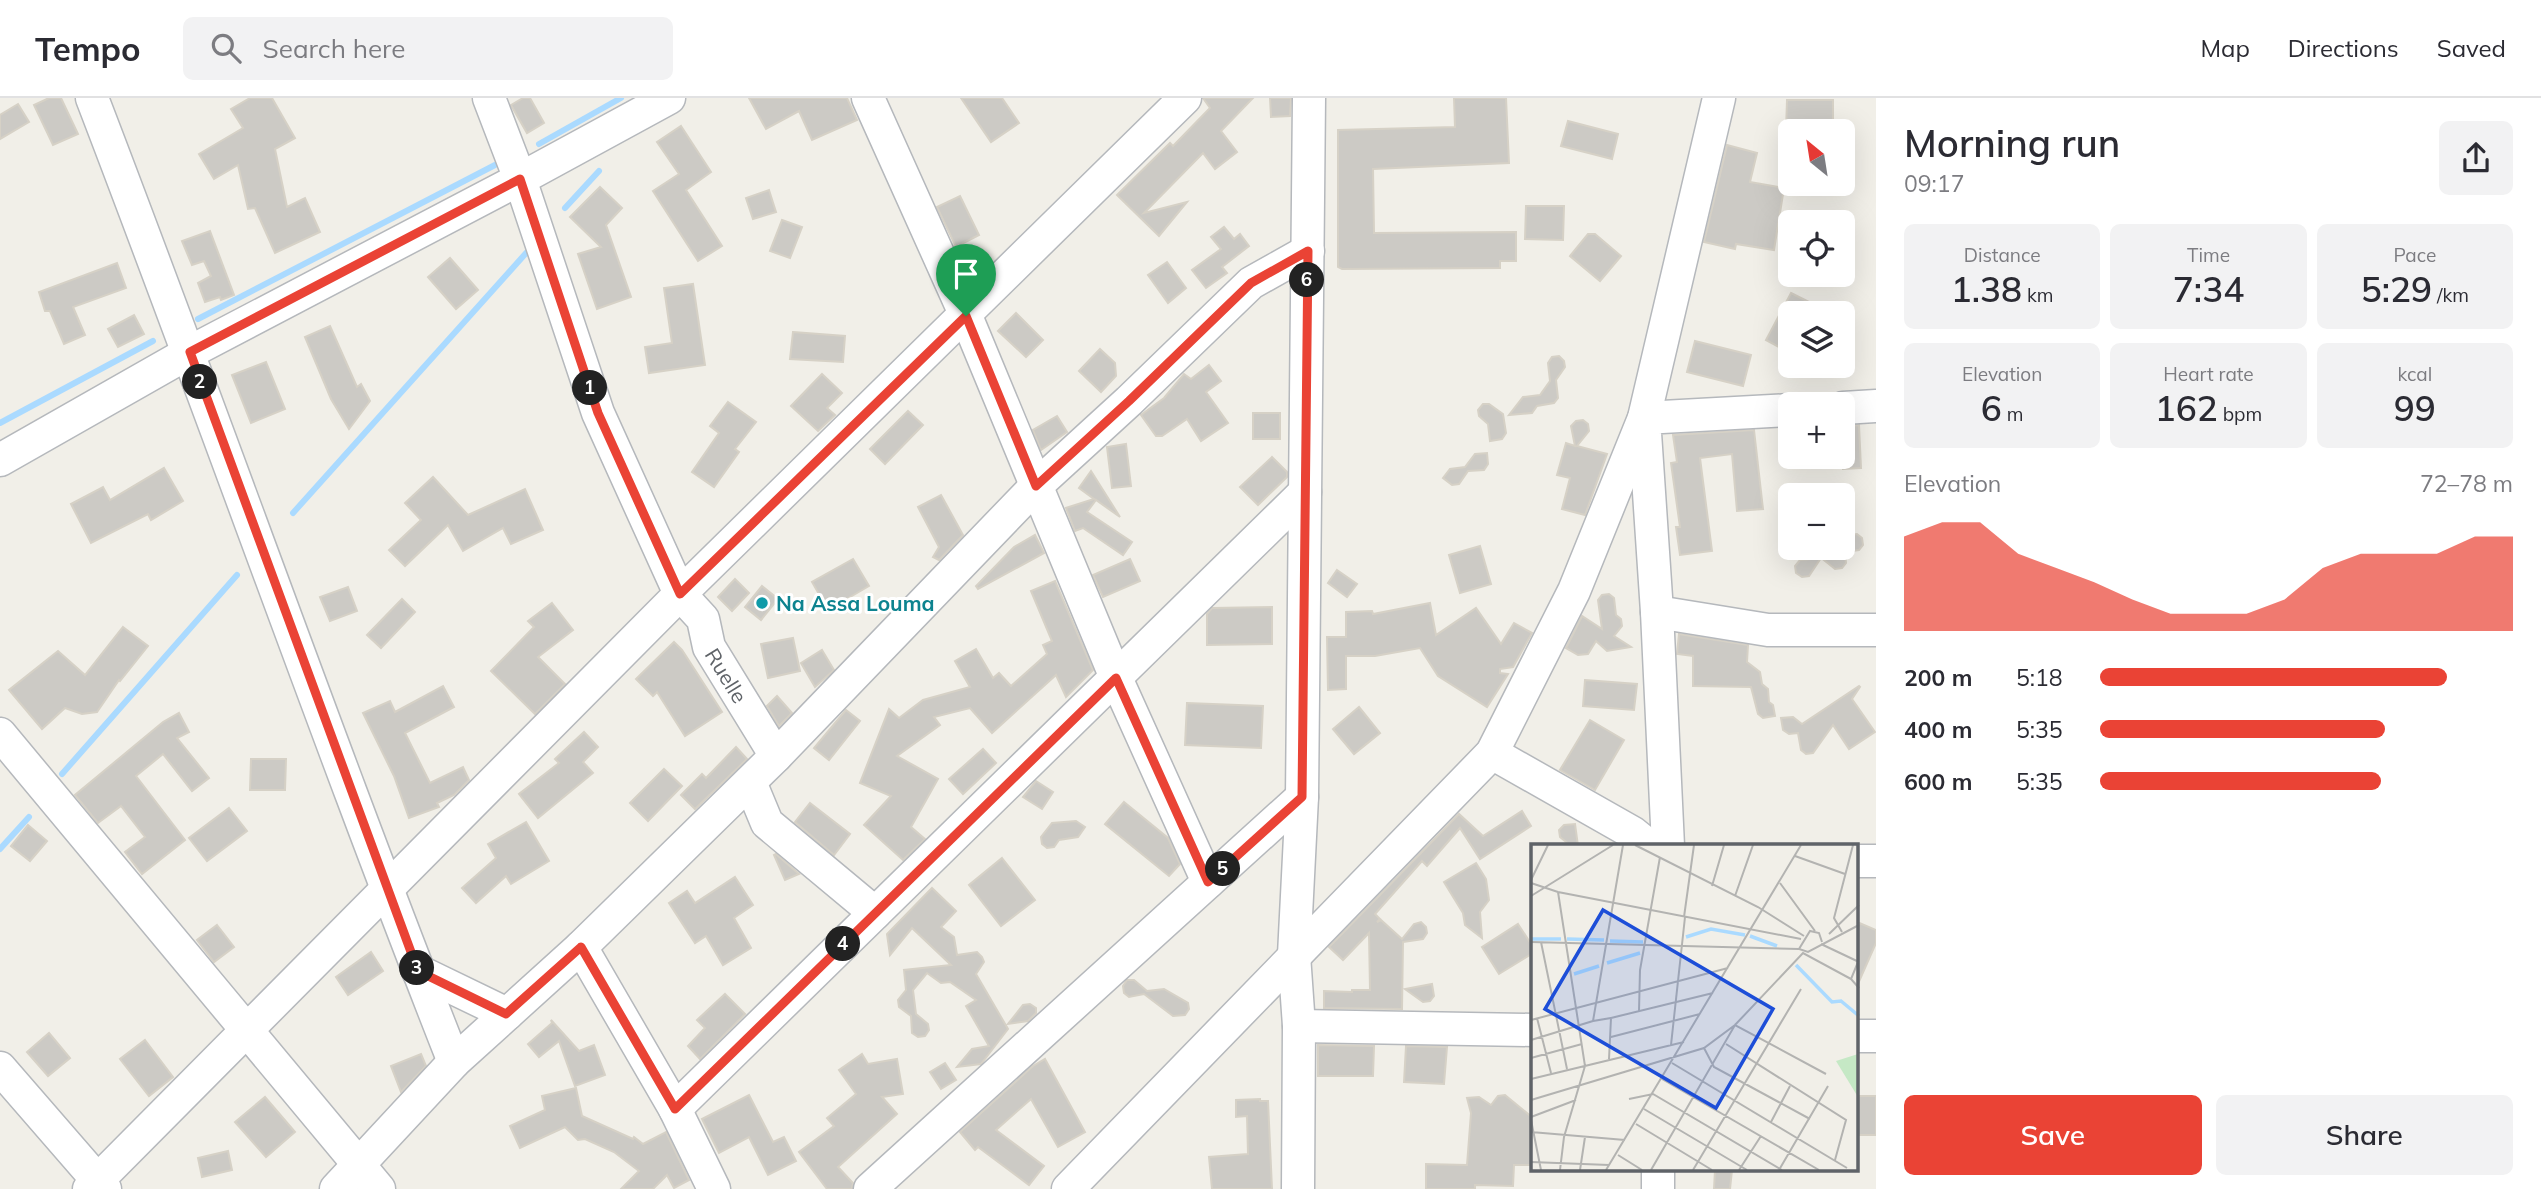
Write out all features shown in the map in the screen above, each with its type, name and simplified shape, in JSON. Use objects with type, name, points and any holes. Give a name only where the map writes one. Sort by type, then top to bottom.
[{"type":"street","points":[[92,98],[190,352],[386,888],[454,1062]]},
{"type":"street","name":"Ruelle","points":[[489,98],[520,179],[598,413],[680,594],[703,619],[709,647],[776,756]]},
{"type":"street","points":[[0,460],[190,352],[670,98]]},
{"type":"street","points":[[868,98],[966,316],[1116,678],[1208,882]]},
{"type":"street","points":[[0,1068],[97,1186],[386,888],[680,594],[1185,98]]},
{"type":"street","points":[[1298,1189],[1299,1026],[1294,955],[1302,797],[1309,98]]},
{"type":"street","points":[[1068,1189],[1492,753],[1574,591],[1644,418],[1719,98]]},
{"type":"street","points":[[336,1189],[370,1177],[454,1062],[581,947],[750,782],[1036,486],[1251,283],[1308,251]]},
{"type":"street","points":[[1855,407],[1876,406]]},
{"type":"street","points":[[1644,418],[1778,411]]},
{"type":"street","points":[[1644,418],[1657,612],[1668,844]]},
{"type":"street","points":[[675,1109],[1305,492]]},
{"type":"street","points":[[1657,612],[1768,630],[1876,630]]},
{"type":"street","points":[[0,734],[246,1032],[370,1177]]},
{"type":"street","points":[[1492,753],[1633,833],[1647,844]]},
{"type":"street","points":[[750,782],[767,823],[875,913]]},
{"type":"street","points":[[870,1189],[1302,797]]},
{"type":"street","points":[[1858,861],[1876,861]]},
{"type":"street","points":[[581,947],[675,1109],[714,1189]]},
{"type":"street","points":[[418,971],[506,1014]]},
{"type":"street","points":[[1299,1026],[1531,1030]]},
{"type":"street","points":[[1858,1035],[1876,1036]]},
{"type":"building","points":[[49,98],[61,98],[78,134],[53,145],[34,105]]},
{"type":"building","points":[[250,98],[272,98],[295,138],[275,149],[287,207],[305,198],[320,232],[275,253],[255,208],[248,209],[238,165],[214,179],[199,154],[243,128],[231,109]]},
{"type":"building","points":[[523,98],[530,98],[544,123],[527,133],[511,105]]},
{"type":"building","points":[[749,98],[847,98],[857,120],[812,140],[799,111],[766,129]]},
{"type":"building","points":[[961,98],[1002,98],[1019,123],[991,142]]},
{"type":"building","points":[[1203,98],[1253,98],[1221,131],[1237,152],[1215,169],[1203,153],[1144,213],[1187,202],[1159,236],[1117,195],[1170,143],[1173,146],[1210,108]]},
{"type":"building","points":[[1270,98],[1291,98],[1290,116],[1271,117]]},
{"type":"building","points":[[1454,98],[1506,98],[1509,163],[1373,169],[1374,233],[1516,232],[1516,261],[1500,261],[1500,268],[1338,267],[1338,130],[1455,127]]},
{"type":"building","points":[[1787,100],[1833,100],[1833,119],[1786,119]]},
{"type":"building","points":[[18,104],[29,122],[0,139],[0,115]]},
{"type":"building","points":[[1568,121],[1618,134],[1612,159],[1561,146]]},
{"type":"building","points":[[681,126],[711,172],[686,190],[722,246],[698,261],[653,191],[679,174],[657,142]]},
{"type":"building","points":[[1727,145],[1757,153],[1750,182],[1778,187],[1778,196],[1783,196],[1780,210],[1778,210],[1774,250],[1736,244],[1735,249],[1704,242]]},
{"type":"building","points":[[600,187],[622,208],[606,225],[631,297],[597,309],[578,254],[601,247],[570,217]]},
{"type":"building","points":[[769,190],[776,212],[753,219],[746,198]]},
{"type":"building","points":[[960,196],[979,235],[956,247],[937,207]]},
{"type":"building","points":[[1526,206],[1564,206],[1563,240],[1525,239]]},
{"type":"building","points":[[782,220],[802,227],[790,258],[770,251]]},
{"type":"building","points":[[1224,227],[1234,239],[1240,234],[1249,246],[1222,267],[1227,273],[1206,288],[1192,270],[1221,249],[1211,237]]},
{"type":"building","points":[[210,231],[234,295],[205,302],[198,283],[211,276],[204,261],[192,265],[182,241]]},
{"type":"building","points":[[1588,234],[1595,234],[1621,256],[1600,281],[1570,256]]},
{"type":"building","points":[[450,258],[478,290],[456,309],[428,277]]},
{"type":"building","points":[[1167,262],[1186,288],[1168,303],[1148,275]]},
{"type":"building","points":[[117,263],[126,288],[73,307],[85,335],[64,344],[50,311],[45,311],[39,292]]},
{"type":"building","points":[[693,284],[705,365],[649,373],[645,347],[672,343],[664,288]]},
{"type":"building","points":[[1791,293],[1807,301],[1787,301]]},
{"type":"building","points":[[1016,313],[1043,340],[1026,357],[998,331]]},
{"type":"building","points":[[134,315],[144,334],[118,347],[108,329]]},
{"type":"building","points":[[1778,317],[1778,346],[1766,340]]},
{"type":"building","points":[[330,326],[357,387],[361,384],[370,401],[349,429],[331,399],[305,337]]},
{"type":"building","points":[[793,332],[845,336],[843,362],[790,359]]},
{"type":"building","points":[[1695,341],[1751,355],[1743,386],[1687,372]]},
{"type":"building","points":[[1100,349],[1115,363],[1116,376],[1101,392],[1079,371]]},
{"type":"building","points":[[1559,356],[1565,367],[1556,380],[1558,398],[1554,403],[1537,406],[1532,413],[1509,415],[1523,397],[1540,395],[1550,381],[1548,363],[1552,357]]},
{"type":"building","points":[[266,362],[285,409],[251,423],[232,375]]},
{"type":"building","points":[[1209,365],[1221,381],[1206,392],[1228,423],[1201,441],[1187,419],[1162,436],[1156,436],[1141,415],[1164,398],[1184,374],[1191,379]]},
{"type":"building","points":[[822,374],[842,393],[827,408],[835,415],[818,431],[791,406]]},
{"type":"building","points":[[728,402],[756,422],[735,449],[739,452],[714,487],[692,472],[719,433],[710,426]]},
{"type":"building","points":[[1483,404],[1489,404],[1503,414],[1506,433],[1502,439],[1490,441],[1488,424],[1479,416],[1478,410]]},
{"type":"building","points":[[908,411],[923,425],[885,464],[870,449]]},
{"type":"building","points":[[1253,413],[1280,413],[1280,439],[1253,439]]},
{"type":"building","points":[[1057,416],[1067,432],[1041,450],[1033,430]]},
{"type":"building","points":[[1583,420],[1588,424],[1589,431],[1577,446],[1607,454],[1585,515],[1562,509],[1570,478],[1557,475],[1566,443],[1575,446],[1571,426],[1576,421]]},
{"type":"building","points":[[1855,425],[1859,425],[1861,468],[1855,468]]},
{"type":"building","points":[[1754,430],[1763,509],[1737,511],[1732,454],[1700,458],[1712,551],[1680,555],[1676,527],[1680,527],[1671,463],[1677,462],[1673,435]]},
{"type":"building","points":[[1126,444],[1131,486],[1112,488],[1107,447]]},
{"type":"building","points":[[1487,453],[1488,464],[1484,470],[1468,471],[1459,484],[1452,485],[1443,478],[1450,469],[1465,467],[1475,454]]},
{"type":"building","points":[[1272,457],[1287,472],[1287,477],[1258,505],[1240,487]]},
{"type":"building","points":[[164,468],[183,501],[151,520],[148,514],[91,543],[71,504],[103,487],[110,500]]},
{"type":"building","points":[[1091,471],[1120,517],[1096,500],[1087,512],[1132,542],[1123,555],[1083,528],[1075,531],[1066,508],[1094,499],[1079,488]]},
{"type":"building","points":[[433,477],[468,515],[525,489],[543,530],[511,544],[503,528],[463,551],[448,525],[405,566],[389,550],[421,520],[405,503]]},
{"type":"building","points":[[941,495],[963,535],[939,560],[933,557],[939,547],[918,507]]},
{"type":"building","points":[[1855,534],[1862,538],[1863,545],[1855,551]]},
{"type":"building","points":[[1035,535],[1044,553],[978,589],[976,586],[1014,547]]},
{"type":"building","points":[[1480,546],[1491,584],[1460,593],[1449,555]]},
{"type":"building","points":[[853,559],[869,586],[828,610],[812,582]]},
{"type":"building","points":[[1130,559],[1140,581],[1103,597],[1093,575]]},
{"type":"building","points":[[1800,560],[1820,560],[1809,576],[1802,577],[1796,573],[1795,566]]},
{"type":"building","points":[[1824,560],[1846,560],[1842,568],[1835,569]]},
{"type":"building","points":[[1337,570],[1357,584],[1347,597],[1328,583]]},
{"type":"building","points":[[735,579],[749,593],[732,611],[718,597]]},
{"type":"building","points":[[1055,581],[1093,670],[1066,697],[1056,675],[992,733],[970,708],[934,717],[940,725],[897,756],[938,779],[911,827],[925,839],[903,860],[864,825],[891,796],[860,783],[889,709],[899,718],[923,700],[970,687],[955,661],[976,649],[993,678],[999,673],[1011,686],[1047,654],[1043,645],[1052,641],[1031,591]]},
{"type":"building","name":"Na Assa Louma","points":[[762,586],[778,599],[761,620],[745,607]]},
{"type":"building","points":[[348,587],[357,611],[330,621],[320,597]]},
{"type":"building","points":[[1609,594],[1614,598],[1616,615],[1621,619],[1622,626],[1614,636],[1631,647],[1607,651],[1596,641],[1588,654],[1578,655],[1566,648],[1582,616],[1602,629],[1598,600],[1602,595]]},
{"type":"building","points":[[402,599],[415,612],[381,648],[367,635]]},
{"type":"building","points":[[552,603],[573,630],[538,657],[565,684],[535,714],[491,671],[534,627],[528,621]]},
{"type":"building","points":[[1430,603],[1436,635],[1476,608],[1501,644],[1514,623],[1532,633],[1513,667],[1500,669],[1500,673],[1508,674],[1487,707],[1438,676],[1420,648],[1375,656],[1346,656],[1346,689],[1328,690],[1327,637],[1346,637],[1346,612],[1372,611],[1373,614]]},
{"type":"building","points":[[1272,607],[1272,644],[1207,645],[1207,614],[1212,608]]},
{"type":"building","points":[[123,627],[148,646],[119,680],[97,712],[82,714],[65,708],[42,729],[9,690],[58,651],[85,675]]},
{"type":"building","points":[[1679,634],[1748,645],[1747,662],[1760,672],[1775,716],[1763,718],[1758,714],[1751,687],[1693,686],[1693,656],[1677,654]]},
{"type":"building","points":[[793,638],[800,671],[768,678],[761,644]]},
{"type":"building","points":[[674,642],[722,712],[685,736],[657,692],[653,696],[636,679]]},
{"type":"building","points":[[822,650],[834,670],[815,687],[801,663]]},
{"type":"building","points":[[1585,680],[1637,684],[1634,710],[1583,706]]},
{"type":"building","points":[[443,686],[454,707],[405,733],[430,783],[463,767],[469,780],[454,795],[437,803],[439,807],[409,818],[394,776],[363,713],[390,701],[395,712]]},
{"type":"building","points":[[1859,686],[1852,699],[1875,732],[1849,749],[1833,725],[1813,753],[1806,754],[1801,750],[1798,733],[1789,734],[1783,730],[1781,718],[1793,717],[1802,724]]},
{"type":"building","points":[[777,696],[792,713],[779,726],[767,706]]},
{"type":"building","points":[[1187,703],[1263,706],[1261,748],[1185,745]]},
{"type":"building","points":[[1359,707],[1380,733],[1354,754],[1333,729]]},
{"type":"building","points":[[846,710],[860,721],[829,760],[814,748]]},
{"type":"building","points":[[179,713],[189,732],[177,738],[209,778],[192,791],[163,754],[136,776],[185,840],[142,874],[125,852],[145,837],[121,806],[98,823],[75,795],[163,722]]},
{"type":"building","points":[[1590,720],[1624,740],[1595,790],[1560,770]]},
{"type":"building","points":[[584,732],[598,747],[583,762],[593,773],[538,818],[519,794],[559,763],[555,759]]},
{"type":"building","points":[[736,747],[747,759],[695,809],[681,795],[702,774],[706,778]]},
{"type":"building","points":[[983,749],[996,763],[963,794],[949,779]]},
{"type":"building","points":[[251,759],[286,759],[285,790],[250,790]]},
{"type":"building","points":[[664,769],[682,786],[648,821],[630,803]]},
{"type":"building","points":[[1036,781],[1053,792],[1042,809],[1023,797]]},
{"type":"building","points":[[1124,802],[1168,838],[1180,864],[1169,876],[1105,824]]},
{"type":"building","points":[[810,803],[850,834],[834,855],[795,822]]},
{"type":"building","points":[[229,808],[247,831],[207,861],[189,838]]},
{"type":"building","points":[[1522,811],[1531,826],[1480,859],[1460,828],[1427,866],[1422,861],[1375,914],[1380,919],[1377,922],[1381,920],[1402,939],[1414,924],[1421,922],[1426,927],[1427,933],[1423,939],[1403,942],[1402,1009],[1324,1008],[1324,991],[1370,990],[1369,933],[1343,960],[1329,947],[1459,814],[1483,836]]},
{"type":"building","points":[[1076,821],[1085,827],[1078,837],[1059,840],[1054,847],[1047,848],[1042,844],[1041,837],[1052,823]]},
{"type":"building","points":[[526,822],[549,861],[511,884],[506,876],[476,903],[462,888],[496,858],[488,844]]},
{"type":"building","points":[[1575,824],[1578,844],[1569,844],[1560,837],[1559,830],[1564,825]]},
{"type":"building","points":[[28,825],[47,841],[30,861],[11,846]]},
{"type":"building","points":[[774,855],[799,874],[785,880]]},
{"type":"building","points":[[1002,858],[1035,900],[1001,926],[969,885]]},
{"type":"building","points":[[1476,863],[1486,879],[1489,900],[1480,912],[1482,938],[1465,925],[1463,913],[1444,882]]},
{"type":"building","points":[[735,877],[753,905],[734,918],[751,948],[723,965],[706,936],[695,943],[669,903],[687,891],[695,903]]},
{"type":"building","points":[[932,888],[956,911],[941,927],[954,937],[957,955],[977,952],[982,957],[984,962],[976,974],[1008,1029],[981,1064],[957,1067],[972,1049],[989,1046],[966,1006],[976,1000],[950,982],[941,983],[927,973],[913,990],[916,1014],[928,1024],[929,1030],[925,1036],[918,1037],[912,1033],[911,1016],[899,1007],[898,1000],[906,990],[904,970],[951,965],[912,928],[890,955],[887,934]]},
{"type":"building","points":[[1858,922],[1876,930],[1876,943],[1858,984]]},
{"type":"building","points":[[1518,924],[1531,944],[1531,954],[1499,974],[1482,947]]},
{"type":"building","points":[[217,925],[234,947],[214,962],[197,940]]},
{"type":"building","points":[[371,952],[383,971],[348,995],[336,977]]},
{"type":"building","points":[[1127,980],[1134,980],[1147,991],[1164,989],[1188,1003],[1189,1009],[1185,1015],[1173,1016],[1144,994],[1129,997],[1124,993],[1123,986]]},
{"type":"building","points":[[1432,984],[1434,996],[1430,1001],[1423,1002],[1405,989]]},
{"type":"building","points":[[725,994],[745,1014],[700,1059],[688,1046],[705,1028],[697,1020]]},
{"type":"building","points":[[1030,1004],[1036,1008],[1036,1013],[1028,1021],[1008,1024],[1023,1005]]},
{"type":"building","points":[[551,1020],[579,1051],[594,1045],[605,1075],[575,1086],[559,1041],[539,1057],[528,1044],[552,1023]]},
{"type":"building","points":[[49,1033],[70,1058],[48,1076],[27,1052]]},
{"type":"building","points":[[145,1040],[173,1077],[149,1096],[120,1059]]},
{"type":"building","points":[[1318,1045],[1374,1046],[1373,1076],[1318,1076]]},
{"type":"building","points":[[1406,1046],[1447,1047],[1444,1084],[1404,1082]]},
{"type":"building","points":[[421,1054],[426,1066],[401,1092],[391,1066]]},
{"type":"building","points":[[862,1054],[868,1064],[897,1059],[903,1094],[882,1097],[897,1114],[838,1167],[853,1183],[852,1189],[827,1189],[799,1152],[834,1126],[827,1118],[856,1094],[839,1070]]},
{"type":"building","points":[[1045,1059],[1085,1132],[1058,1147],[1031,1099],[996,1130],[1044,1166],[1029,1185],[978,1147],[975,1150],[960,1132],[1033,1066]]},
{"type":"building","points":[[945,1063],[956,1080],[941,1089],[930,1072]]},
{"type":"building","points":[[576,1088],[582,1116],[633,1139],[634,1137],[643,1144],[666,1132],[689,1180],[674,1188],[667,1175],[653,1189],[621,1189],[639,1171],[614,1152],[585,1139],[578,1140],[565,1127],[520,1148],[510,1126],[545,1110],[542,1096]]},
{"type":"building","points":[[749,1095],[773,1142],[784,1137],[796,1161],[768,1175],[749,1137],[719,1153],[702,1119]]},
{"type":"building","points":[[1505,1095],[1531,1116],[1531,1165],[1514,1165],[1513,1186],[1475,1185],[1475,1189],[1426,1189],[1426,1164],[1467,1165],[1471,1113],[1467,1098],[1479,1097],[1491,1105],[1498,1096]]},
{"type":"building","points":[[1858,1096],[1876,1096],[1876,1135],[1858,1135]]},
{"type":"building","points":[[265,1097],[295,1132],[266,1157],[235,1122]]},
{"type":"building","points":[[1236,1100],[1268,1101],[1272,1189],[1212,1189],[1209,1157],[1248,1154],[1247,1116],[1236,1117]]},
{"type":"building","points":[[228,1151],[232,1170],[202,1177],[198,1158]]},
{"type":"building","points":[[1715,1172],[1732,1172],[1730,1189],[1714,1189]]},
{"type":"waterway","points":[[539,144],[621,98]]},
{"type":"waterway","points":[[198,319],[495,165]]},
{"type":"waterway","points":[[565,208],[599,171]]},
{"type":"waterway","points":[[293,513],[527,252]]},
{"type":"waterway","points":[[0,423],[153,341]]},
{"type":"waterway","points":[[62,774],[237,575]]},
{"type":"waterway","points":[[0,849],[29,817]]},
{"type":"place","name":"Na Assa Louma","points":[[762,603]]},
{"type":"route","points":[[520,179],[598,413],[680,594],[966,316],[1036,486],[1251,283],[1308,251],[1302,797],[1208,882],[1116,678],[675,1109],[581,947],[506,1014],[418,971],[190,352],[520,179]]}]
